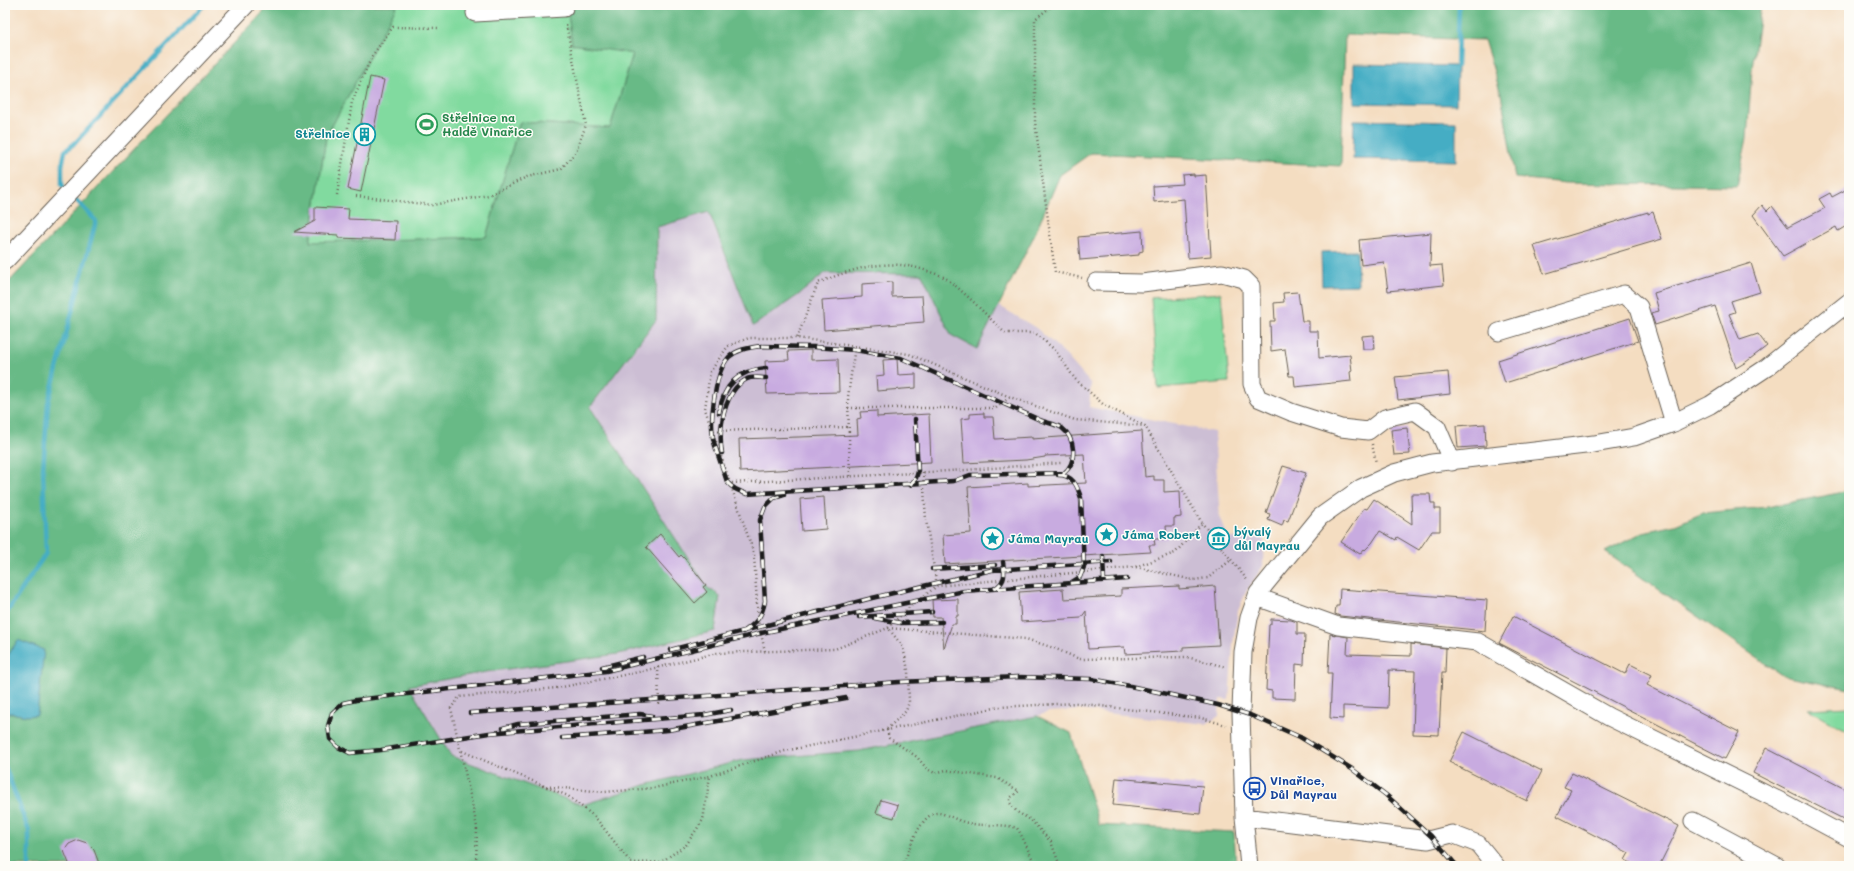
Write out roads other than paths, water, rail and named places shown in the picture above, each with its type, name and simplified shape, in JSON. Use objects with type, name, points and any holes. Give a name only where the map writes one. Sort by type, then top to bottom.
[{"type":"street","points":[[5,262],[246,5]]},
{"type":"street","points":[[475,13],[564,6]]},
{"type":"street","points":[[1096,282],[1142,283],[1222,272],[1244,279],[1251,286],[1252,384],[1258,398],[1291,412],[1341,428],[1368,431],[1384,418],[1415,410],[1437,427],[1452,462]]},
{"type":"street","points":[[1499,332],[1624,294],[1639,307],[1674,423]]},
{"type":"street","points":[[1248,866],[1244,817],[1242,652],[1249,618],[1257,595],[1320,517],[1361,488],[1394,473],[1432,463],[1452,462],[1594,444],[1634,436],[1674,423],[1710,406],[1766,368],[1849,302]]},
{"type":"street","points":[[1257,595],[1338,626],[1478,642],[1609,717],[1849,838]]},
{"type":"street","points":[[1244,817],[1428,840],[1452,834],[1478,844],[1496,866]]},
{"type":"street","points":[[1693,821],[1777,866]]},
{"type":"water","points":[[1354,64],[1457,66],[1456,105],[1354,103]]},
{"type":"water","points":[[1354,120],[1456,122],[1456,161],[1353,159]]},
{"type":"water","points":[[1357,251],[1358,285],[1322,286],[1321,252]]},
{"type":"water","points":[[18,640],[44,650],[37,715],[27,716],[5,712],[5,660]]},
{"type":"waterway","points":[[5,615],[46,553],[43,469],[48,403],[96,221],[62,185],[62,166],[65,151],[76,142],[204,5]]},
{"type":"waterway","points":[[1457,66],[1459,5]]},
{"type":"waterway","points":[[5,767],[29,831],[29,866]]},
{"type":"railway","points":[[761,346],[814,347],[855,350],[901,358],[1040,420],[1062,428],[1070,438],[1072,444],[1073,457],[1071,463],[1064,473],[970,475],[954,481],[744,493],[734,488],[727,482],[713,438],[713,408],[720,373],[729,357],[732,354],[748,348],[761,346]]},
{"type":"railway","points":[[719,413],[724,395],[728,387],[734,381],[747,372],[766,368]]},
{"type":"railway","points":[[722,453],[722,422],[728,401],[733,392],[739,384],[749,378],[766,378]]},
{"type":"railway","points":[[910,485],[916,478],[918,472],[915,419]]},
{"type":"railway","points":[[1058,475],[1063,475],[1071,479],[1078,489],[1081,498],[1084,567],[1080,577],[1072,582]]},
{"type":"railway","points":[[743,632],[752,626],[758,619],[765,601],[760,520],[765,507],[774,498],[784,495]]},
{"type":"railway","points":[[1103,556],[1104,580]]},
{"type":"railway","points":[[994,589],[1003,581],[1003,562]]},
{"type":"railway","points":[[670,650],[872,598],[992,570],[1111,562]]},
{"type":"railway","points":[[932,569],[995,565]]},
{"type":"railway","points":[[731,710],[704,715],[489,733],[381,750],[350,753],[338,747],[330,739],[328,726],[332,713],[343,703],[356,700],[606,671],[761,633],[964,591],[1127,579]]},
{"type":"railway","points":[[859,617],[932,612]]},
{"type":"railway","points":[[874,618],[901,623],[942,622]]},
{"type":"railway","points":[[602,667],[643,657]]},
{"type":"railway","points":[[470,713],[899,682],[1018,677],[1091,679],[1218,705],[1250,715],[1300,737],[1352,769],[1386,795],[1431,836],[1457,866]]},
{"type":"railway","points":[[562,738],[668,730],[846,698]]},
{"type":"railway","points":[[503,728],[518,724],[640,714],[652,716]]},
{"type":"place","name":"Střelnice na Haldě Vinařice","points":[[426,125]]},
{"type":"place","name":"Střelnice","points":[[365,134]]},
{"type":"place","name":"Jáma Robert","points":[[1107,535]]},
{"type":"place","name":"Jáma Mayrau","points":[[992,539]]},
{"type":"place","name":"bývalý důl Mayrau","points":[[1219,539]]},
{"type":"place","name":"Vinařice, Důl Mayrau","points":[[1254,788]]}]
